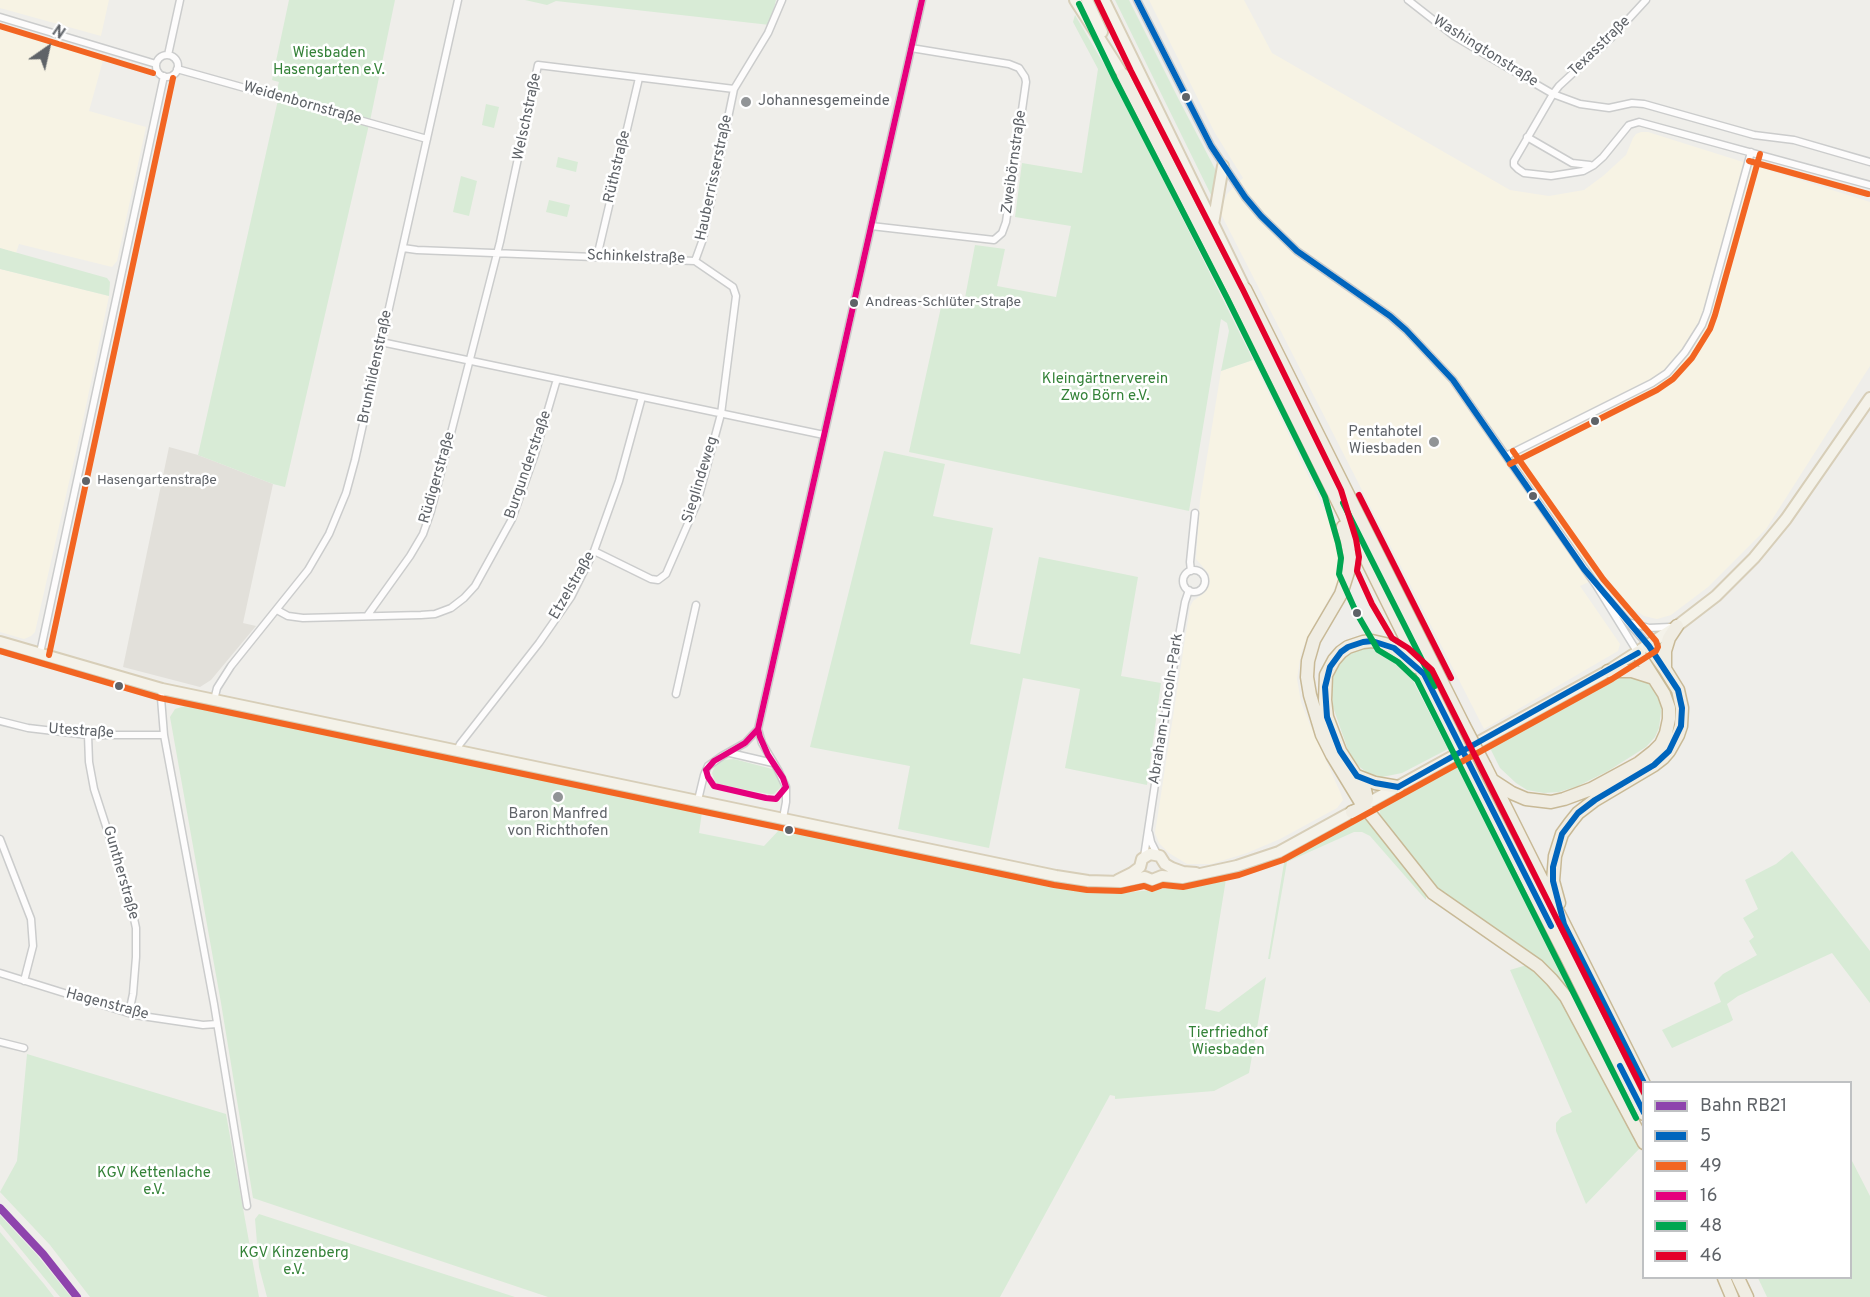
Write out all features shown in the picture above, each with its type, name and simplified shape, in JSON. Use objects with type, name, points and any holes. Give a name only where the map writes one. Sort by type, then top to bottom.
[{"type":"highway","points":[[1123,75],[1235,294],[1642,1110]]},
{"type":"highway","points":[[1245,289],[1642,1081]]},
{"type":"highway","points":[[1333,494],[1350,558],[1341,594],[1314,640],[1308,661],[1307,677],[1322,735],[1363,806],[1367,794],[1340,751],[1327,717],[1326,675],[1334,660],[1348,647],[1372,641],[1394,648],[1424,674]]},
{"type":"highway","points":[[1665,669],[1665,651],[1669,638],[1677,627]]},
{"type":"highway","points":[[1491,780],[1526,799],[1551,802],[1591,789],[1639,763],[1653,752],[1661,744],[1666,733],[1669,708],[1643,649]]},
{"type":"highway","points":[[1564,924],[1553,867],[1562,834],[1578,813],[1595,800],[1663,758],[1678,735],[1682,717],[1680,699],[1674,682],[1665,669],[1643,649]]},
{"type":"highway","points":[[1608,671],[1632,671],[1654,678]]},
{"type":"highway","points":[[1357,776],[1375,783],[1398,787]]},
{"type":"highway","points":[[1352,812],[1362,809],[1368,811],[1433,892],[1538,966],[1552,980],[1566,997],[1642,1139]]},
{"type":"highway","points":[[1724,1279],[1732,1297]]},
{"type":"highway","points":[[1738,1279],[1747,1297]]},
{"type":"main road","points":[[1075,0],[1123,75]]},
{"type":"main road","points":[[1087,0],[1123,75]]},
{"type":"main road","points":[[1104,0],[1245,289]]},
{"type":"main road","points":[[1213,224],[1223,166]]},
{"type":"main road","points":[[1143,867],[1152,880],[1162,876],[1182,878],[1237,866],[1275,853],[1608,671],[1643,649],[1677,627],[1716,596],[1754,558],[1786,519],[1870,398]]},
{"type":"main road","points":[[0,642],[162,689],[1056,876],[1088,881],[1130,881],[1143,867],[1150,854],[1157,854],[1162,858],[1165,864],[1162,876]]},
{"type":"main road","points":[[1165,864],[1183,872],[1202,873]]},
{"type":"street","points":[[168,55],[180,0]]},
{"type":"street","name":"Brunhildenstraße","points":[[214,700],[217,688],[231,666],[298,584],[321,549],[342,505],[353,469],[458,0]]},
{"type":"street","name":"Hauberrisserstraße","points":[[695,261],[703,239],[734,89],[768,33],[782,0]]},
{"type":"street","points":[[698,800],[708,766],[745,744],[758,729],[922,0]]},
{"type":"street","points":[[1137,0],[1197,121],[1223,166],[1245,197],[1285,240],[1390,316],[1454,381],[1643,649]]},
{"type":"street","name":"Washingtonstraße","points":[[1408,0],[1454,36],[1553,94],[1514,161],[1516,167],[1524,173],[1551,176],[1583,171],[1603,157],[1629,124],[1639,122],[1870,184]]},
{"type":"street","name":"Texasstraße","points":[[1553,94],[1611,38],[1646,0]]},
{"type":"street","points":[[0,17],[156,64]]},
{"type":"street","name":"Zweibörnstraße","points":[[871,226],[994,240],[1002,233],[1006,222],[1026,82],[1023,73],[1019,68],[1009,64],[911,48]]},
{"type":"street","points":[[168,55],[176,60],[177,69],[173,74],[165,76],[159,73],[156,64],[159,58],[168,55]]},
{"type":"street","name":"Welschstraße","points":[[469,361],[519,161],[538,65],[734,89]]},
{"type":"street","name":"Weidenbornstraße","points":[[177,69],[426,140]]},
{"type":"street","points":[[40,653],[165,76]]},
{"type":"street","name":"Rüthstraße","points":[[597,257],[639,78]]},
{"type":"street","points":[[1553,94],[1590,106],[1609,108],[1632,103],[1644,104],[1754,135],[1794,140],[1870,162]]},
{"type":"street","points":[[1527,137],[1572,163],[1582,166],[1594,165]]},
{"type":"street","points":[[1506,456],[1652,383],[1667,373],[1685,352],[1702,325],[1710,301],[1751,152]]},
{"type":"street","name":"Schinkelstraße","points":[[403,248],[695,261],[730,284],[736,292],[721,414]]},
{"type":"street","points":[[381,342],[824,435]]},
{"type":"street","name":"Rüdigerstraße","points":[[367,616],[423,534],[431,511],[469,361]]},
{"type":"street","name":"Burgunderstraße","points":[[277,610],[288,616],[303,618],[435,614],[450,608],[475,586],[512,519],[535,454],[557,379]]},
{"type":"street","name":"Etzelstraße","points":[[457,750],[539,643],[571,597],[594,551],[619,481],[642,397]]},
{"type":"street","name":"Sieglindeweg","points":[[594,551],[651,579],[663,578],[697,503],[721,414]]},
{"type":"street","name":"Abraham-Lincoln-Park","points":[[1191,571],[1195,513]]},
{"type":"street","name":"Abraham-Lincoln-Park","points":[[1189,591],[1199,590],[1205,582],[1201,573],[1191,571]]},
{"type":"street","name":"Abraham-Lincoln-Park","points":[[1189,591],[1184,585],[1184,578],[1191,571]]},
{"type":"street","points":[[1596,585],[1631,623],[1643,649]]},
{"type":"street","name":"Abraham-Lincoln-Park","points":[[1143,867],[1168,698],[1185,602],[1189,591]]},
{"type":"street","points":[[676,694],[696,605]]},
{"type":"street","points":[[1631,623],[1658,628],[1677,627]]},
{"type":"street","points":[[162,689],[164,735],[217,1024],[247,1206]]},
{"type":"street","name":"Utestraße","points":[[0,721],[28,728],[88,735],[164,735]]},
{"type":"street","points":[[758,729],[762,743],[786,787],[783,818]]},
{"type":"street","name":"Guntherstraße","points":[[88,735],[88,762],[94,789],[130,900],[136,928],[136,957],[129,1013]]},
{"type":"street","points":[[729,753],[773,763]]},
{"type":"street","name":"Abraham-Lincoln-Park","points":[[1148,828],[1150,842],[1157,854]]},
{"type":"street","points":[[0,839],[31,919],[33,946],[24,981]]},
{"type":"street","name":"Hagenstraße","points":[[0,973],[129,1013],[200,1024],[217,1024]]},
{"type":"street","points":[[0,1042],[24,1048]]},
{"type":"shaded area","points":[[0,0],[109,0],[101,36],[0,8]]},
{"type":"shaded area","points":[[1149,0],[1244,0],[1272,53],[1510,190],[1549,196],[1584,190],[1626,155],[1636,134],[1648,132],[1870,202],[1870,366],[1766,529],[1708,587],[1671,615],[1657,619],[1644,616],[1632,608],[1604,575],[1580,586],[1620,644],[1618,651],[1484,729],[1220,212],[1227,194],[1243,178],[1215,133]]},
{"type":"shaded area","points":[[0,27],[104,57],[89,111],[146,127],[117,261],[112,267],[19,244],[16,253],[0,248]]},
{"type":"shaded area","points":[[0,269],[109,296],[35,632],[24,639],[0,632]]},
{"type":"shaded area","points":[[1253,360],[1336,534],[1341,553],[1342,567],[1338,580],[1306,640],[1301,653],[1297,679],[1301,702],[1343,800],[1337,808],[1280,839],[1247,853],[1211,864],[1187,864],[1169,853],[1159,843],[1155,833],[1190,607],[1210,584],[1209,574],[1196,559],[1200,500],[1221,371]]},
{"type":"shaded area","points":[[169,447],[198,455],[273,484],[243,623],[256,626],[211,680],[200,687],[123,667]]},
{"type":"green space","name":"Wiesbaden Hasengarten e.V.","points":[[289,0],[395,0],[371,116],[285,487],[198,455],[280,91],[277,89],[279,82],[272,80]]},
{"type":"green space","points":[[525,0],[776,0],[770,25],[556,1],[547,5]]},
{"type":"green space","points":[[1115,0],[1129,0],[1216,171],[1214,201]]},
{"type":"green space","name":"Kleingärtnerverein Zwo Börn e.V.","points":[[1075,15],[1115,83],[1253,360],[1221,371],[1229,331],[1227,323],[1221,319],[1189,511],[909,452],[943,298],[964,303],[975,245],[1005,249],[997,286],[1056,297],[1071,226],[1015,217],[1022,163],[1082,173],[1098,69],[1073,22]]},
{"type":"green space","points":[[486,104],[499,107],[494,128],[482,125]]},
{"type":"green space","points":[[558,157],[578,162],[576,172],[556,167]]},
{"type":"green space","points":[[461,176],[477,181],[469,216],[453,212]]},
{"type":"green space","points":[[549,200],[570,205],[567,217],[546,212]]},
{"type":"green space","points":[[0,248],[107,278],[110,282],[109,296],[0,269]]},
{"type":"green space","points":[[884,451],[945,464],[933,516],[993,528],[970,644],[1020,654],[1039,557],[1138,577],[1121,676],[1161,683],[1147,785],[1065,768],[1080,689],[1023,678],[989,848],[898,829],[910,766],[810,747]]},
{"type":"green space","points":[[1370,647],[1390,653],[1400,661],[1410,675],[1448,749],[1402,773],[1382,777],[1369,774],[1357,765],[1348,750],[1333,707],[1331,684],[1343,657],[1351,651]]},
{"type":"green space","points":[[1621,677],[1641,679],[1647,682],[1662,704],[1659,728],[1646,747],[1608,771],[1578,786],[1559,792],[1544,793],[1527,790],[1500,768],[1487,742],[1594,684]]},
{"type":"green space","name":"Tierfriedhof Wiesbaden","points":[[185,706],[702,812],[699,833],[764,846],[780,829],[1053,887],[1113,894],[1197,885],[1226,879],[1205,1009],[1219,1012],[1266,977],[1249,1073],[1214,1091],[1115,1099],[1115,1096],[1110,1095],[1000,1297],[548,1297],[253,1198],[170,717],[175,709]]},
{"type":"green space","points":[[734,759],[772,769],[777,773],[781,783],[780,788],[774,794],[769,794],[720,785],[715,782],[712,773],[716,764],[722,760]]},
{"type":"green space","points":[[1454,760],[1573,992],[1568,993],[1436,889],[1393,837],[1380,814],[1380,804]]},
{"type":"green space","points":[[1365,817],[1426,896],[1426,900],[1370,836],[1362,832],[1354,832],[1287,862],[1270,959],[1268,959],[1285,857]]},
{"type":"green space","points":[[1792,851],[1870,951],[1870,1003],[1832,953],[1738,996],[1727,1004],[1733,1020],[1672,1048],[1662,1030],[1721,1002],[1714,983],[1723,974],[1757,955],[1749,941],[1754,937],[1743,918],[1758,909],[1745,880],[1776,864]]},
{"type":"green space","points":[[1530,964],[1561,995],[1640,1148],[1586,1204],[1556,1131],[1556,1123],[1561,1117],[1572,1112],[1510,970]]},
{"type":"green space","name":"KGV Kettenlache e.V.","points":[[27,1054],[226,1114],[259,1297],[90,1297],[50,1245],[0,1192],[17,1161]]},
{"type":"green space","points":[[1852,1161],[1870,1196],[1870,1297],[1767,1297],[1758,1279],[1852,1279]]},
{"type":"green space","name":"KGV Kinzenberg e.V.","points":[[259,1214],[515,1297],[267,1297],[259,1267],[255,1219]]},
{"type":"green space","points":[[0,1215],[71,1297],[60,1297],[0,1224]]},
{"type":"green space","points":[[0,1232],[44,1284],[54,1297],[0,1297]]},
{"type":"rail line","name":"RB21","points":[[0,1208],[43,1254],[77,1297]]},
{"type":"transit line","name":"16","points":[[706,770],[714,761],[745,743],[758,729],[922,0]]},
{"type":"transit line","name":"46","points":[[1097,0],[1341,490],[1356,539],[1359,557],[1357,571],[1372,604],[1392,638],[1408,648],[1432,670],[1642,1089]]},
{"type":"transit line","name":"5","points":[[1137,0],[1211,146],[1245,197],[1297,251],[1390,316],[1406,330],[1453,380],[1584,569],[1649,646],[1678,690],[1682,708],[1681,726],[1669,751],[1654,765],[1595,800],[1578,813],[1562,834],[1553,867],[1553,881],[1564,924],[1643,1081]]},
{"type":"transit line","name":"48","points":[[1079,4],[1325,497],[1341,558],[1339,574],[1356,612],[1378,650],[1398,662],[1417,680],[1636,1118]]},
{"type":"transit line","name":"49","points":[[0,26],[153,73]]},
{"type":"transit line","name":"49","points":[[49,655],[173,78]]},
{"type":"transit line","name":"49","points":[[1510,464],[1657,390],[1673,379],[1692,358],[1710,329],[1715,315],[1760,154]]},
{"type":"transit line","name":"49","points":[[1749,161],[1868,194]]},
{"type":"transit line","name":"49","points":[[0,651],[160,698],[1054,885],[1087,890],[1121,891],[1144,886],[1152,889],[1163,885],[1183,887],[1239,875],[1283,860],[1612,679],[1656,651],[1658,647],[1656,641],[1603,579],[1513,451]]},
{"type":"transit line","name":"46","points":[[1359,495],[1451,678]]},
{"type":"transit line","name":"48","points":[[1343,503],[1435,686]]},
{"type":"transit line","name":"5","points":[[1398,787],[1375,783],[1357,776],[1340,751],[1327,717],[1325,687],[1330,667],[1341,652],[1363,642],[1372,641],[1394,648],[1424,674],[1551,926]]},
{"type":"transit line","name":"5","points":[[1398,787],[1638,653]]},
{"type":"transit line","name":"16","points":[[762,711],[758,729],[760,737],[786,787]]},
{"type":"transit line","name":"16","points":[[706,770],[714,786],[766,798],[776,799],[786,787]]},
{"type":"transit line","name":"5","points":[[1620,1066],[1642,1109]]},
{"type":"place","name":"Johannesgemeinde","points":[[746,102]]},
{"type":"place","name":"Andreas-Schlüter-Straße","points":[[854,303]]},
{"type":"place","name":"Pentahotel Wiesbaden","points":[[1434,442]]},
{"type":"place","name":"Hasengartenstraße","points":[[86,481]]},
{"type":"place","name":"Baron Manfred von Richthofen","points":[[558,797]]}]
